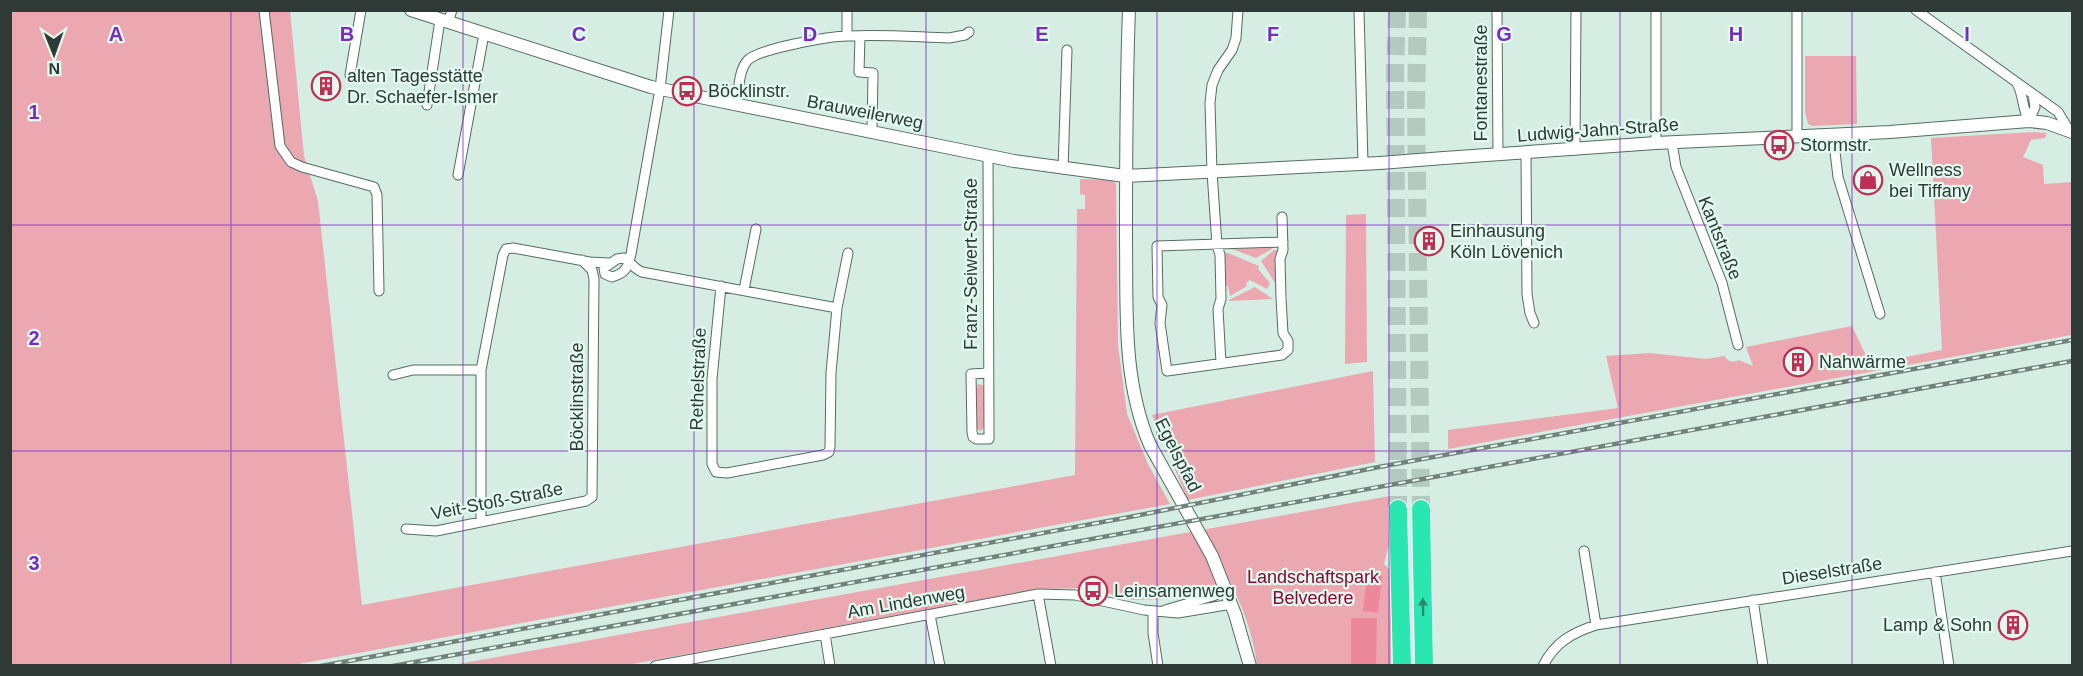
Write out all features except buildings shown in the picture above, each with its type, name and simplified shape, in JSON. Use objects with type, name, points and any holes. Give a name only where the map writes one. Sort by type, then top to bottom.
[{"type":"highway","points":[[1421,508],[1424,666]]},
{"type":"highway","points":[[1398,509],[1402,666]]},
{"type":"street","points":[[264,10],[280,146],[291,162],[302,167],[374,187],[377,195],[379,291]]},
{"type":"street","points":[[350,75],[361,10]]},
{"type":"street","name":"Brauweilerweg","points":[[411,10],[447,18],[483,34],[660,89],[988,156],[1063,169],[1125,176]]},
{"type":"street","points":[[594,297],[597,291],[616,275],[626,271],[629,263],[660,89],[669,10]]},
{"type":"street","points":[[847,10],[847,36]]},
{"type":"street","name":"Egelspfad","points":[[1130,10],[1125,176],[1130,372],[1138,415],[1150,445],[1206,546],[1226,590],[1250,666]]},
{"type":"street","points":[[1221,363],[1218,309],[1221,299],[1220,255],[1217,245],[1212,172],[1210,103],[1212,85],[1218,70],[1232,50],[1236,38],[1238,10]]},
{"type":"street","points":[[1359,10],[1363,164]]},
{"type":"street","name":"Fontanestraße","points":[[1497,10],[1498,155]]},
{"type":"street","points":[[1575,150],[1576,10]]},
{"type":"street","points":[[1656,10],[1656,143]]},
{"type":"street","points":[[1797,10],[1797,136]]},
{"type":"street","points":[[1916,10],[2058,112],[2071,131]]},
{"type":"street","points":[[428,105],[447,18]]},
{"type":"street","points":[[736,105],[747,60],[757,54],[847,36],[949,38],[969,32]]},
{"type":"street","points":[[458,175],[483,34]]},
{"type":"street","points":[[860,36],[859,72],[873,73],[872,131]]},
{"type":"street","points":[[1063,169],[1067,50]]},
{"type":"street","points":[[2017,83],[2022,93],[2024,113],[2029,121]]},
{"type":"street","points":[[2029,121],[2035,107],[2033,94]]},
{"type":"street","name":"Ludwig-Jahn-Straße","points":[[1125,176],[1380,163],[1656,143],[1833,135],[2029,121],[2047,123],[2071,131]]},
{"type":"street","points":[[1833,135],[1838,177],[1880,314]]},
{"type":"street","name":"Kantstraße","points":[[1672,143],[1676,167],[1722,283],[1738,345]]},
{"type":"street","points":[[1526,153],[1527,294],[1534,323]]},
{"type":"street","name":"Franz-Seiwert-Straße","points":[[988,156],[989,439],[976,439],[972,432],[972,374],[988,373]]},
{"type":"street","points":[[1282,217],[1283,242],[1283,250],[1280,259],[1281,293],[1283,333],[1288,341],[1288,350],[1282,355],[1167,371],[1160,323],[1162,305],[1158,297],[1157,246],[1283,242]]},
{"type":"street","points":[[744,290],[756,229]]},
{"type":"street","points":[[594,282],[610,263],[630,249],[634,241]]},
{"type":"street","points":[[481,521],[481,370],[506,249],[513,248],[582,261],[610,263],[624,258],[642,272]]},
{"type":"street","points":[[610,263],[605,274],[642,272],[837,308],[849,253]]},
{"type":"street","name":"Böcklinstraße","points":[[582,261],[592,270],[594,282],[592,497]]},
{"type":"street","name":"Rethelstraße","points":[[721,286],[712,379],[712,464],[716,472],[727,473],[829,452],[831,373],[837,308]]},
{"type":"street","points":[[393,375],[412,370],[481,370]]},
{"type":"street","name":"Veit-Stoß-Straße","points":[[406,530],[436,531],[586,501],[592,497]]},
{"type":"street","points":[[1584,551],[1596,625]]},
{"type":"street","name":"Dieselstraße","points":[[1543,666],[1558,643],[1576,632],[1596,625],[2073,551]]},
{"type":"street","points":[[1935,572],[1949,666]]},
{"type":"street","points":[[1158,666],[1153,633],[1158,611],[1213,596],[1226,590]]},
{"type":"street","points":[[1038,594],[1052,666]]},
{"type":"street","name":"Am Lindenweg","points":[[655,666],[1038,594],[1075,595],[1158,611],[1178,612],[1232,604]]},
{"type":"street","points":[[1753,600],[1763,666]]},
{"type":"street","points":[[930,615],[940,666]]},
{"type":"street","points":[[825,634],[830,666]]},
{"type":"street","points":[[715,653],[718,666]]},
{"type":"green space","points":[[10,11],[290,11],[304,156],[318,201],[362,605],[1075,475],[1077,209],[1085,209],[1085,195],[1080,194],[1080,179],[1112,180],[1116,184],[1118,345],[1127,414],[1148,464],[1170,504],[293,665],[11,665]]},
{"type":"green space","points":[[1805,56],[1856,56],[1857,124],[1812,126],[1808,124],[1805,112]]},
{"type":"green space","points":[[2047,133],[2045,138],[2031,140],[2023,157],[2043,165],[2044,184],[2072,182],[2072,335],[1448,449],[1448,430],[1618,408],[1606,356],[1650,353],[1706,359],[1724,356],[1727,360],[1739,360],[1753,366],[1746,347],[1852,326],[1870,364],[1942,350],[1931,138]]},
{"type":"green space","points":[[1366,214],[1367,362],[1345,364],[1346,215]]},
{"type":"green space","points":[[1272,247],[1256,258],[1232,249]]},
{"type":"green space","points":[[1277,250],[1279,289],[1261,261]]},
{"type":"green space","points":[[1222,253],[1228,253],[1259,266],[1258,269],[1270,283],[1267,289],[1250,280],[1246,283],[1247,286],[1230,296],[1228,286],[1223,286]]},
{"type":"green space","points":[[1255,287],[1273,299],[1229,301],[1229,300]]},
{"type":"green space","points":[[1373,371],[1375,462],[1188,500],[1152,415]]},
{"type":"green space","points":[[978,384],[983,385],[984,389],[984,427],[981,431],[976,428]]},
{"type":"green space","name":"Landschaftspark Belvedere","points":[[1390,496],[1392,532],[1384,564],[1391,571],[1391,665],[1257,665],[1247,621],[1229,580],[1186,595],[1166,599],[1133,600],[1089,588],[1038,589],[627,665],[447,666]]},
{"type":"shaded area","points":[[1367,575],[1382,576],[1378,613],[1363,611]]},
{"type":"shaded area","points":[[1351,618],[1377,618],[1376,665],[1351,665]]},
{"type":"tunnel","points":[[1397,10],[1395,68],[1398,509]]},
{"type":"tunnel","points":[[1418,10],[1416,104],[1421,509]]},
{"type":"railway","points":[[321,666],[1135,516],[1379,467],[2072,340]]},
{"type":"railway","points":[[393,666],[2072,361]]},
{"type":"place","name":"alten Tagesstätte Dr. Schaefer-Ismer","points":[[326,86]]},
{"type":"place","name":"Böcklinstr.","points":[[687,91]]},
{"type":"place","name":"Stormstr.","points":[[1779,145]]},
{"type":"place","name":"Wellness bei Tiffany","points":[[1868,180]]},
{"type":"place","name":"Einhausung Köln Lövenich","points":[[1429,241]]},
{"type":"place","name":"Nahwärme","points":[[1798,362]]},
{"type":"place","name":"Leinsamenweg","points":[[1093,591]]},
{"type":"place","name":"Lamp & Sohn","points":[[2013,625]]}]
